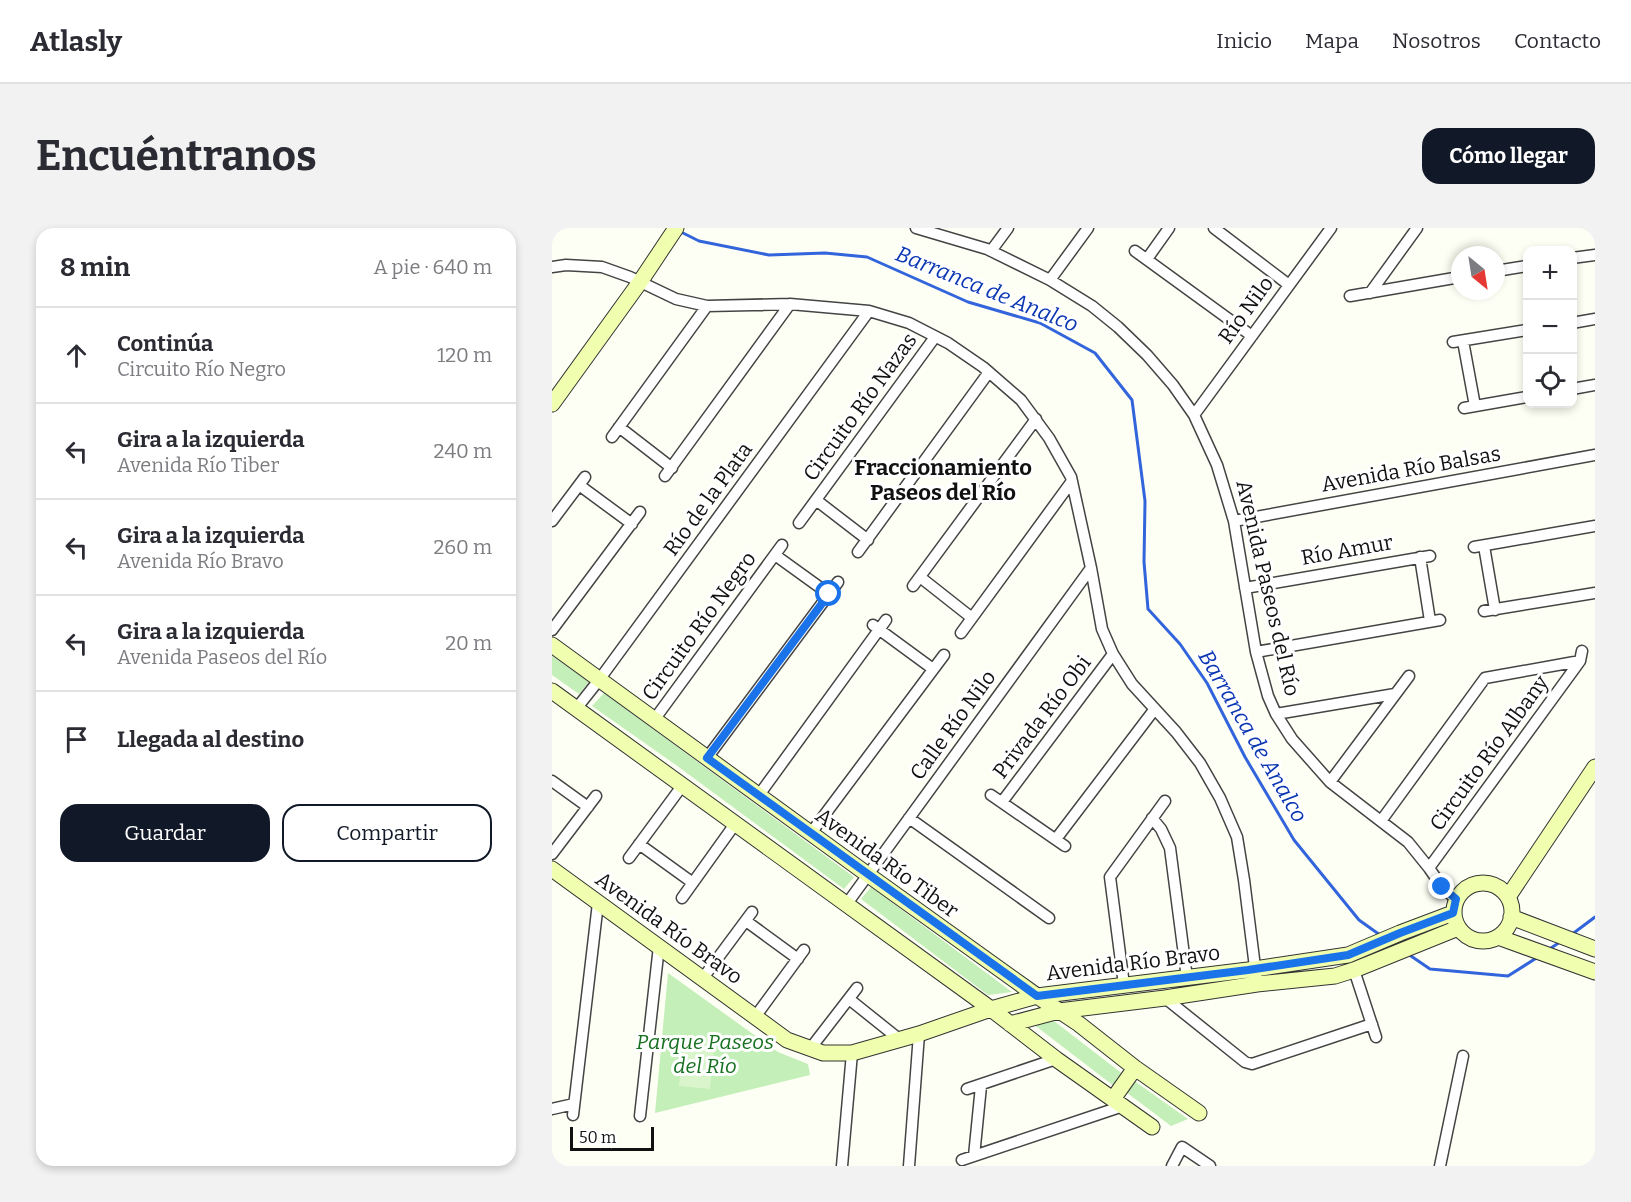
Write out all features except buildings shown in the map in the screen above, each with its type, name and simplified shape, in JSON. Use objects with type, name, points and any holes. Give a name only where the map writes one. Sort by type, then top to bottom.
[{"type":"street","points":[[552,404],[676,228]]},
{"type":"street","points":[[991,252],[1008,228]]},
{"type":"street","points":[[1050,280],[1088,228]]},
{"type":"street","points":[[1147,259],[1169,228]]},
{"type":"street","points":[[1214,228],[1289,285]]},
{"type":"street","points":[[1370,292],[1418,228]]},
{"type":"street","name":"Avenida Paseos del Río","points":[[922,229],[991,252],[1050,280],[1092,306],[1147,355],[1173,384],[1194,415],[1218,465],[1234,521],[1256,652],[1268,696],[1276,714],[1292,739],[1330,782],[1408,842],[1442,887],[1456,913]]},
{"type":"street","name":"Río Nilo","points":[[1194,415],[1329,229]]},
{"type":"street","points":[[1136,251],[1252,336]]},
{"type":"street","points":[[1577,257],[1595,255]]},
{"type":"street","points":[[552,267],[566,265],[602,267],[643,277],[676,300],[707,306],[790,304],[869,311],[909,322],[957,349],[989,372],[1021,400],[1049,438],[1072,481],[1102,629],[1113,654],[1132,684],[1176,732],[1200,763],[1220,798],[1237,837],[1256,977]]},
{"type":"street","points":[[1505,270],[1523,267]]},
{"type":"street","points":[[1350,296],[1451,279]]},
{"type":"street","points":[[707,306],[615,432],[668,472],[790,304]]},
{"type":"street","name":"Río de la Plata","points":[[576,709],[869,311]]},
{"type":"street","points":[[1577,322],[1595,319]]},
{"type":"street","points":[[1523,331],[1458,341],[1470,407],[1523,398]]},
{"type":"street","name":"Circuito Río Nazas","points":[[799,523],[935,337]]},
{"type":"street","points":[[858,552],[989,372]]},
{"type":"street","points":[[1577,388],[1595,385]]},
{"type":"street","points":[[913,586],[1036,418]]},
{"type":"street","name":"Avenida Río Balsas","points":[[1234,521],[1595,455]]},
{"type":"street","points":[[552,521],[582,481],[632,524]]},
{"type":"street","points":[[961,633],[1072,481]]},
{"type":"street","name":"Circuito Río Nazas","points":[[816,500],[867,540]]},
{"type":"street","points":[[552,630],[640,512]]},
{"type":"street","points":[[1595,526],[1479,546],[1490,611],[1595,593]]},
{"type":"street","name":"Circuito Río Negro","points":[[654,720],[782,545]]},
{"type":"street","name":"Circuito Río Negro","points":[[775,555],[829,594]]},
{"type":"street","name":"Río Amur","points":[[1245,588],[1425,556],[1435,620],[1256,652]]},
{"type":"street","name":"Calle Río Nilo","points":[[846,905],[1091,568]]},
{"type":"street","points":[[920,577],[972,618]]},
{"type":"street","points":[[707,758],[838,582]]},
{"type":"street","points":[[759,795],[876,627],[886,620]]},
{"type":"street","points":[[876,627],[933,669]]},
{"type":"street","name":"Avenida Río Tiber","points":[[552,645],[1199,1113]]},
{"type":"street","name":"Privada Río Obi","points":[[1002,802],[1113,654]]},
{"type":"street","points":[[811,833],[944,655]]},
{"type":"street","name":"Circuito Río Albany","points":[[1381,821],[1485,678],[1581,656],[1429,868]]},
{"type":"street","points":[[1330,782],[1409,676]]},
{"type":"street","points":[[552,691],[1152,1127]]},
{"type":"street","points":[[1276,714],[1395,694]]},
{"type":"street","name":"Privada Río Obi","points":[[991,795],[1060,842],[1154,710]]},
{"type":"street","points":[[1508,897],[1595,767]]},
{"type":"street","points":[[552,782],[588,807]]},
{"type":"street","points":[[629,858],[682,786]]},
{"type":"street","points":[[552,854],[596,796]]},
{"type":"street","points":[[1124,985],[1110,877],[1165,801]]},
{"type":"street","points":[[909,818],[1049,918]]},
{"type":"street","points":[[1152,818],[1161,829],[1170,848],[1187,978]]},
{"type":"street","points":[[682,898],[735,824]]},
{"type":"street","points":[[639,844],[693,883]]},
{"type":"street","name":"Avenida Río Bravo","points":[[554,873],[787,1040],[823,1053],[852,1053],[1037,996],[1187,978],[1335,976],[1421,943],[1456,913]]},
{"type":"street","points":[[1488,883],[1499,888],[1508,897],[1511,903],[1509,925],[1498,937],[1487,941],[1466,936],[1456,913],[1464,889],[1475,884],[1488,883]]},
{"type":"street","points":[[552,1109],[573,1110],[598,903]]},
{"type":"street","name":"Avenida Río Bravo","points":[[1010,1023],[1059,1011],[1165,998],[1348,955],[1456,913]]},
{"type":"street","points":[[703,978],[749,917],[801,954],[755,1017]]},
{"type":"street","points":[[1511,917],[1588,946]]},
{"type":"street","points":[[1498,937],[1595,972]]},
{"type":"street","points":[[640,1116],[658,946]]},
{"type":"street","points":[[1354,970],[1376,1037]]},
{"type":"street","points":[[810,1049],[857,988]]},
{"type":"street","points":[[1165,998],[1245,1062],[1252,1064],[1372,1024]]},
{"type":"street","points":[[849,999],[899,1039]]},
{"type":"street","points":[[909,1166],[919,1034]]},
{"type":"street","points":[[842,1166],[852,1053]]},
{"type":"street","points":[[1440,1166],[1463,1056]]},
{"type":"street","points":[[967,1089],[1056,1059]]},
{"type":"street","points":[[981,1086],[968,1158],[1118,1102],[1135,1068]]},
{"type":"street","points":[[1172,1166],[1182,1147],[1210,1166]]},
{"type":"green space","points":[[552,656],[589,682],[579,694],[552,675]]},
{"type":"green space","points":[[604,693],[854,877],[844,889],[592,706]]},
{"type":"green space","points":[[871,887],[1012,992],[988,995],[861,899]]},
{"type":"green space","name":"Parque Paseos del Río","points":[[668,973],[778,1052],[808,1064],[810,1075],[655,1113]]},
{"type":"green space","points":[[1054,1021],[1124,1075],[1114,1086],[1033,1024]]},
{"type":"green space","points":[[684,1035],[715,1038],[710,1089],[679,1086]]},
{"type":"green space","points":[[1133,1080],[1188,1119],[1171,1126],[1126,1092]]},
{"type":"waterway","name":"Barranca de Analco","points":[[681,232],[699,241],[769,255],[825,253],[867,257],[968,302],[1040,323],[1095,353],[1132,400],[1145,501],[1144,562],[1148,609],[1180,644],[1207,683],[1245,757],[1294,840],[1359,920],[1380,935]]},
{"type":"waterway","name":"Barranca de Analco","points":[[1571,935],[1595,917]]},
{"type":"waterway","name":"Barranca de Analco","points":[[1548,950],[1560,942]]},
{"type":"waterway","name":"Barranca de Analco","points":[[1408,954],[1430,969],[1508,976],[1538,957]]},
{"type":"district","name":"Fraccionamiento Paseos del Río","points":[[943,480]]},
{"type":"route","points":[[829,594],[707,758],[1037,996],[1248,970],[1348,955],[1453,913],[1456,899],[1442,887]]}]
